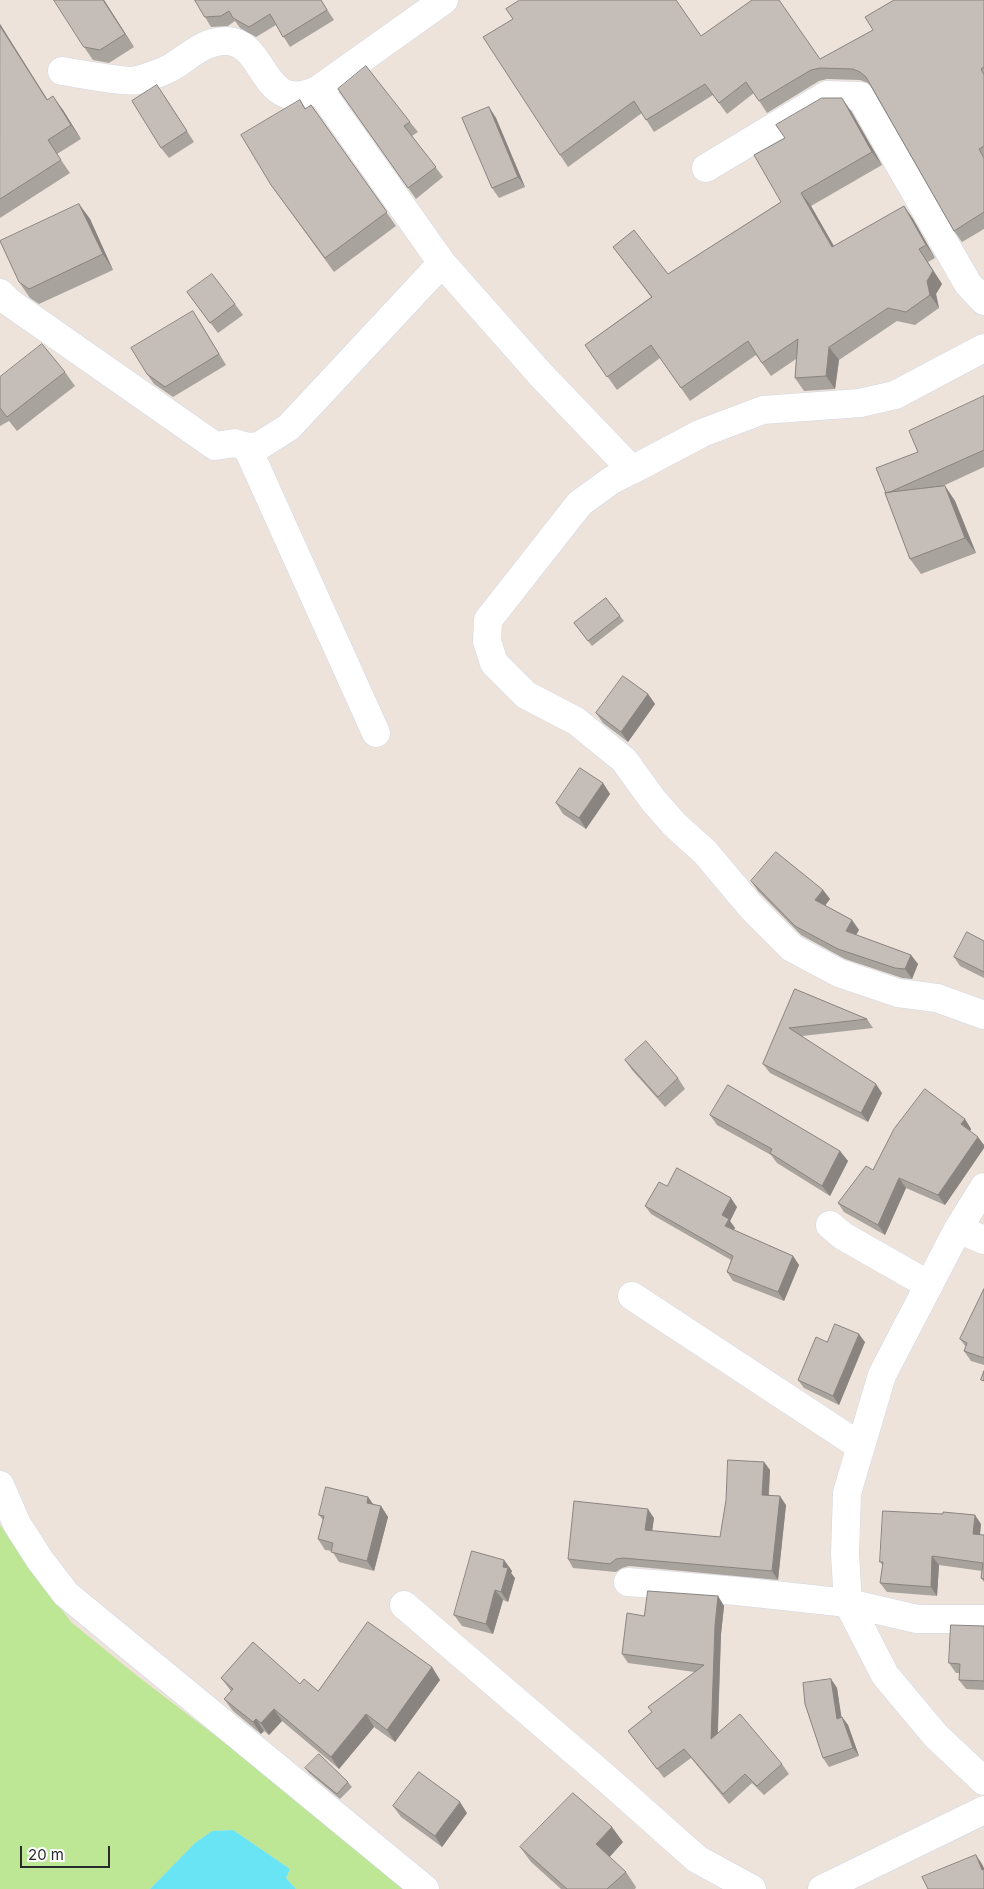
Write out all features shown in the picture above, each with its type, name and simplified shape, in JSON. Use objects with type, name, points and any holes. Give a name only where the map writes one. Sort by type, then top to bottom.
[{"type":"street","points":[[62,71],[136,81],[170,68],[198,49],[223,40],[234,42],[245,48],[278,90],[290,96],[310,93],[319,89],[444,0]]},
{"type":"street","points":[[319,89],[442,263],[540,375],[632,470]]},
{"type":"street","points":[[706,168],[828,95],[860,96],[968,284],[984,301]]},
{"type":"street","points":[[0,293],[9,302],[215,446],[235,443],[259,446],[289,426],[442,263]]},
{"type":"street","points":[[984,348],[896,395],[860,403],[763,410],[702,433],[612,480],[580,504],[488,620],[487,641],[494,663],[526,695],[576,721],[624,760],[653,800],[675,825],[705,852],[752,908],[792,948],[840,973],[898,992],[937,998],[984,1015]]},
{"type":"street","points":[[247,446],[376,733]]},
{"type":"street","points":[[984,1187],[958,1229],[882,1375],[847,1493],[845,1554],[848,1603],[885,1676],[936,1736],[984,1782]]},
{"type":"street","points":[[830,1225],[843,1236],[929,1285]]},
{"type":"street","points":[[958,1229],[984,1240]]},
{"type":"street","points":[[632,1296],[860,1446]]},
{"type":"street","points":[[0,1485],[17,1524],[40,1560],[66,1594],[425,1889]]},
{"type":"street","points":[[628,1582],[848,1603],[917,1619],[984,1619]]},
{"type":"street","points":[[404,1605],[697,1859],[752,1889]]},
{"type":"street","points":[[822,1889],[984,1810]]},
{"type":"green space","points":[[0,1525],[71,1622],[136,1675],[416,1889],[296,1889],[286,1878],[290,1869],[233,1830],[212,1831],[195,1843],[150,1889],[0,1889]]},
{"type":"water","points":[[233,1830],[290,1869],[286,1878],[296,1889],[150,1889],[195,1843],[212,1831]]},
{"type":"building","points":[[54,0],[103,0],[125,34],[100,50],[84,47]]},
{"type":"building","points":[[195,0],[321,0],[327,10],[283,37],[270,14],[249,27],[233,18],[229,11],[221,16],[205,17]]},
{"type":"building","points":[[520,0],[676,0],[701,36],[752,0],[779,0],[820,59],[873,30],[865,17],[894,0],[984,0],[984,67],[981,69],[984,75],[984,146],[979,149],[984,158],[984,212],[954,231],[866,77],[853,69],[820,68],[811,70],[759,101],[746,82],[719,103],[705,84],[646,120],[634,101],[560,155],[483,37],[513,19],[506,9]]},
{"type":"building","points":[[0,26],[47,100],[53,96],[71,125],[48,140],[61,160],[0,199]]},
{"type":"building","points":[[366,66],[410,122],[404,126],[436,167],[408,188],[338,89]]},
{"type":"building","points":[[157,85],[187,131],[161,148],[132,101]]},
{"type":"building","points":[[822,98],[842,98],[872,152],[801,193],[832,247],[904,206],[926,245],[919,249],[933,271],[927,281],[930,295],[906,312],[888,308],[829,347],[826,376],[795,378],[798,339],[762,363],[748,341],[681,388],[651,345],[607,377],[585,345],[652,297],[613,247],[634,230],[668,274],[781,202],[754,155],[785,138],[776,125]]},
{"type":"building","points":[[300,100],[305,109],[311,105],[387,212],[325,258],[271,185],[241,135]]},
{"type":"building","points":[[489,107],[518,177],[492,188],[462,118]]},
{"type":"building","points":[[79,204],[103,254],[29,289],[19,282],[0,241]]},
{"type":"building","points":[[212,274],[235,304],[210,323],[187,292]]},
{"type":"building","points":[[193,311],[219,354],[165,387],[147,374],[131,348]]},
{"type":"building","points":[[42,344],[65,372],[7,417],[0,408],[0,377]]},
{"type":"building","points":[[984,396],[984,450],[886,493],[876,468],[918,452],[909,431]]},
{"type":"building","points":[[945,486],[965,538],[910,559],[885,493]]},
{"type":"building","points":[[606,598],[620,616],[588,641],[574,623]]},
{"type":"building","points":[[623,676],[648,694],[621,732],[596,713]]},
{"type":"building","points":[[580,768],[603,783],[579,818],[556,803]]},
{"type":"building","points":[[776,852],[823,890],[815,900],[852,920],[846,931],[911,955],[905,969],[895,968],[838,949],[795,926],[751,881]]},
{"type":"building","points":[[967,932],[984,941],[984,972],[954,957]]},
{"type":"building","points":[[795,989],[867,1019],[789,1028],[876,1084],[861,1113],[763,1064]]},
{"type":"building","points":[[646,1041],[678,1078],[658,1097],[625,1060]]},
{"type":"building","points":[[728,1085],[840,1151],[822,1186],[770,1153],[772,1149],[710,1115]]},
{"type":"building","points":[[925,1089],[965,1119],[961,1124],[978,1137],[938,1195],[899,1178],[878,1225],[838,1203],[866,1166],[873,1170],[894,1129]]},
{"type":"building","points":[[677,1168],[731,1198],[722,1215],[729,1219],[725,1226],[793,1256],[778,1292],[727,1272],[733,1256],[645,1206],[659,1182],[667,1186]]},
{"type":"building","points":[[984,1289],[984,1358],[964,1351],[967,1343],[960,1339]]},
{"type":"building","points":[[835,1324],[859,1334],[833,1396],[798,1380],[816,1337],[827,1342]]},
{"type":"building","points":[[728,1460],[764,1462],[762,1495],[780,1496],[772,1571],[623,1558],[616,1559],[610,1564],[568,1559],[574,1501],[648,1509],[645,1530],[720,1537],[726,1500]]},
{"type":"building","points":[[326,1487],[368,1497],[367,1503],[381,1506],[367,1561],[331,1552],[333,1543],[318,1539],[324,1516],[319,1515]]},
{"type":"building","points":[[883,1511],[943,1514],[943,1512],[975,1515],[973,1534],[984,1535],[984,1579],[981,1578],[983,1563],[932,1556],[931,1587],[880,1583],[883,1562],[880,1562]]},
{"type":"building","points":[[472,1551],[504,1560],[503,1567],[508,1568],[501,1592],[495,1590],[486,1624],[454,1615]]},
{"type":"building","points":[[648,1591],[718,1596],[715,1625],[711,1739],[740,1714],[782,1764],[757,1786],[745,1774],[723,1794],[684,1749],[657,1769],[628,1731],[652,1712],[648,1707],[704,1665],[622,1654],[627,1613],[644,1616]]},
{"type":"building","points":[[368,1622],[432,1667],[387,1730],[366,1714],[331,1757],[274,1709],[261,1723],[256,1719],[253,1722],[224,1699],[233,1689],[221,1678],[253,1642],[300,1684],[304,1679],[318,1691]]},
{"type":"building","points":[[951,1625],[984,1626],[984,1681],[959,1680],[960,1664],[949,1663]]},
{"type":"building","points":[[831,1679],[837,1719],[842,1717],[853,1748],[823,1758],[805,1704],[803,1683]]},
{"type":"building","points":[[319,1754],[348,1782],[337,1794],[305,1768]]},
{"type":"building","points":[[419,1772],[460,1802],[435,1836],[393,1806]]},
{"type":"building","points":[[573,1793],[612,1827],[596,1844],[626,1872],[607,1889],[567,1889],[520,1847]]},
{"type":"building","points":[[976,1855],[982,1870],[984,1869],[984,1889],[928,1889],[922,1877]]}]
